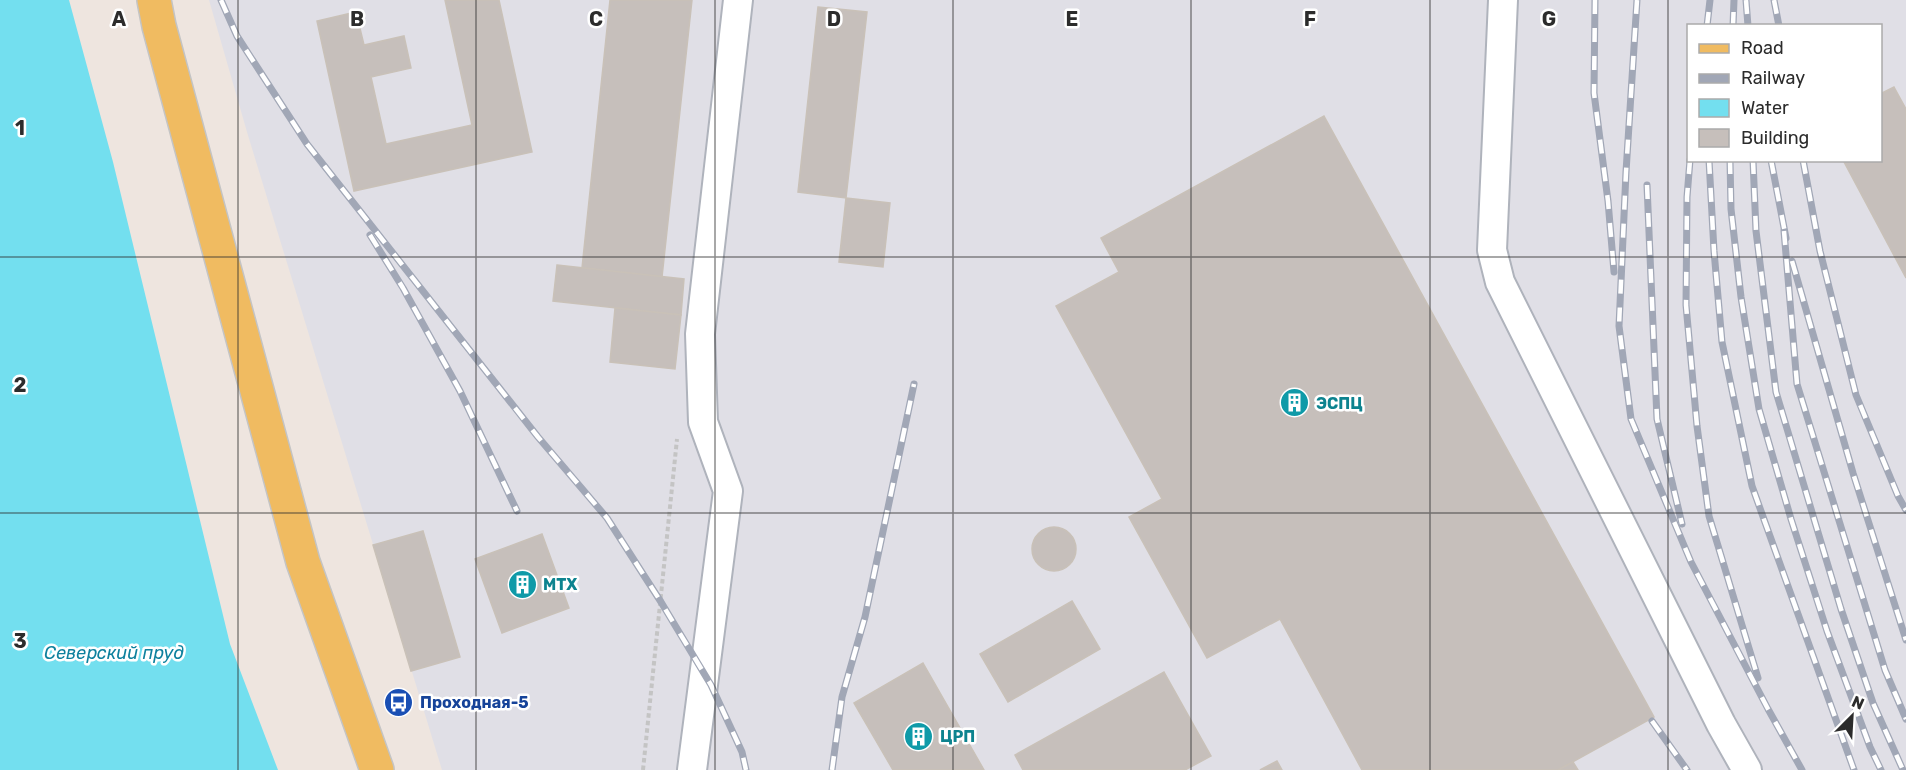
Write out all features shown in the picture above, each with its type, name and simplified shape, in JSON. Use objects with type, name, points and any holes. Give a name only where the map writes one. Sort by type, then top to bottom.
[{"type":"main road","points":[[154,0],[159,26],[303,562],[377,770]]},
{"type":"street","points":[[692,770],[728,491],[703,422],[700,334],[738,0]]},
{"type":"street","points":[[1503,0],[1492,250],[1500,282],[1721,724],[1747,770]]},
{"type":"shaded area","points":[[209,0],[1906,0],[1906,770],[442,770],[247,132]]},
{"type":"water","name":"Северский пруд","points":[[0,0],[69,0],[113,162],[230,644],[278,770],[0,770]]},
{"type":"building","points":[[445,0],[499,0],[532,152],[354,191],[317,21],[356,12],[364,45],[404,36],[411,68],[371,77],[386,144],[472,125]]},
{"type":"building","points":[[610,0],[692,0],[662,277],[582,268]]},
{"type":"building","points":[[818,7],[867,12],[846,198],[798,192]]},
{"type":"building","points":[[1894,87],[1906,109],[1906,278],[1844,162],[1882,162],[1882,93]]},
{"type":"building","name":"ЭСПЦ","points":[[1324,116],[1654,717],[1558,770],[1362,770],[1280,619],[1207,658],[1129,517],[1162,499],[1056,306],[1119,272],[1101,238]]},
{"type":"building","points":[[846,198],[890,203],[883,267],[839,262]]},
{"type":"building","points":[[557,265],[684,279],[681,315],[553,301]]},
{"type":"building","points":[[615,308],[681,315],[675,369],[610,362]]},
{"type":"building","points":[[1054,527],[1070,533],[1076,549],[1070,565],[1054,571],[1038,565],[1032,549],[1038,533]]},
{"type":"building","points":[[423,531],[460,657],[411,671],[373,545]]},
{"type":"building","name":"МТХ","points":[[542,534],[569,608],[502,633],[475,559]]},
{"type":"building","points":[[1072,601],[1100,649],[1008,702],[980,654]]},
{"type":"building","name":"ЦРП","points":[[923,663],[984,770],[893,770],[854,703]]},
{"type":"building","points":[[1164,672],[1211,756],[1185,770],[1023,770],[1015,755]]},
{"type":"building","points":[[1277,761],[1282,770],[1260,770]]},
{"type":"building","points":[[1573,762],[1578,770],[1558,770]]},
{"type":"railway","points":[[221,0],[237,36],[307,144],[538,437],[607,518],[711,685],[742,752],[746,770]]},
{"type":"railway","points":[[1595,0],[1594,93],[1608,201],[1614,272]]},
{"type":"railway","points":[[1637,0],[1619,326],[1631,419],[1691,562],[1802,770]]},
{"type":"railway","points":[[1707,24],[1710,0]]},
{"type":"railway","points":[[1733,24],[1734,0]]},
{"type":"railway","points":[[1746,0],[1748,24]]},
{"type":"railway","points":[[1774,0],[1779,24]]},
{"type":"railway","points":[[1690,162],[1687,197],[1686,305],[1697,426],[1709,516],[1758,678]]},
{"type":"railway","points":[[1709,162],[1722,342],[1752,486],[1854,770]]},
{"type":"railway","points":[[1730,162],[1731,209],[1741,297],[1759,409],[1827,631],[1870,747],[1881,770]]},
{"type":"railway","points":[[1753,162],[1756,231],[1776,392],[1841,609],[1873,703],[1903,770]]},
{"type":"railway","points":[[1771,162],[1786,238]]},
{"type":"railway","points":[[1803,162],[1820,251],[1856,395],[1906,510]]},
{"type":"railway","points":[[1647,185],[1657,419],[1682,524]]},
{"type":"railway","points":[[1784,231],[1797,384],[1885,670],[1906,719]]},
{"type":"railway","points":[[370,235],[403,288],[460,391],[517,511]]},
{"type":"railway","points":[[1792,261],[1853,473],[1906,640]]},
{"type":"railway","points":[[832,770],[842,697],[865,617],[914,384]]},
{"type":"railway","points":[[1652,721],[1687,770]]},
{"type":"place","name":"ЭСПЦ","points":[[1295,403]]},
{"type":"place","name":"МТХ","points":[[522,584]]},
{"type":"place","name":"Проходная-5","points":[[399,702]]},
{"type":"place","name":"ЦРП","points":[[919,736]]}]
